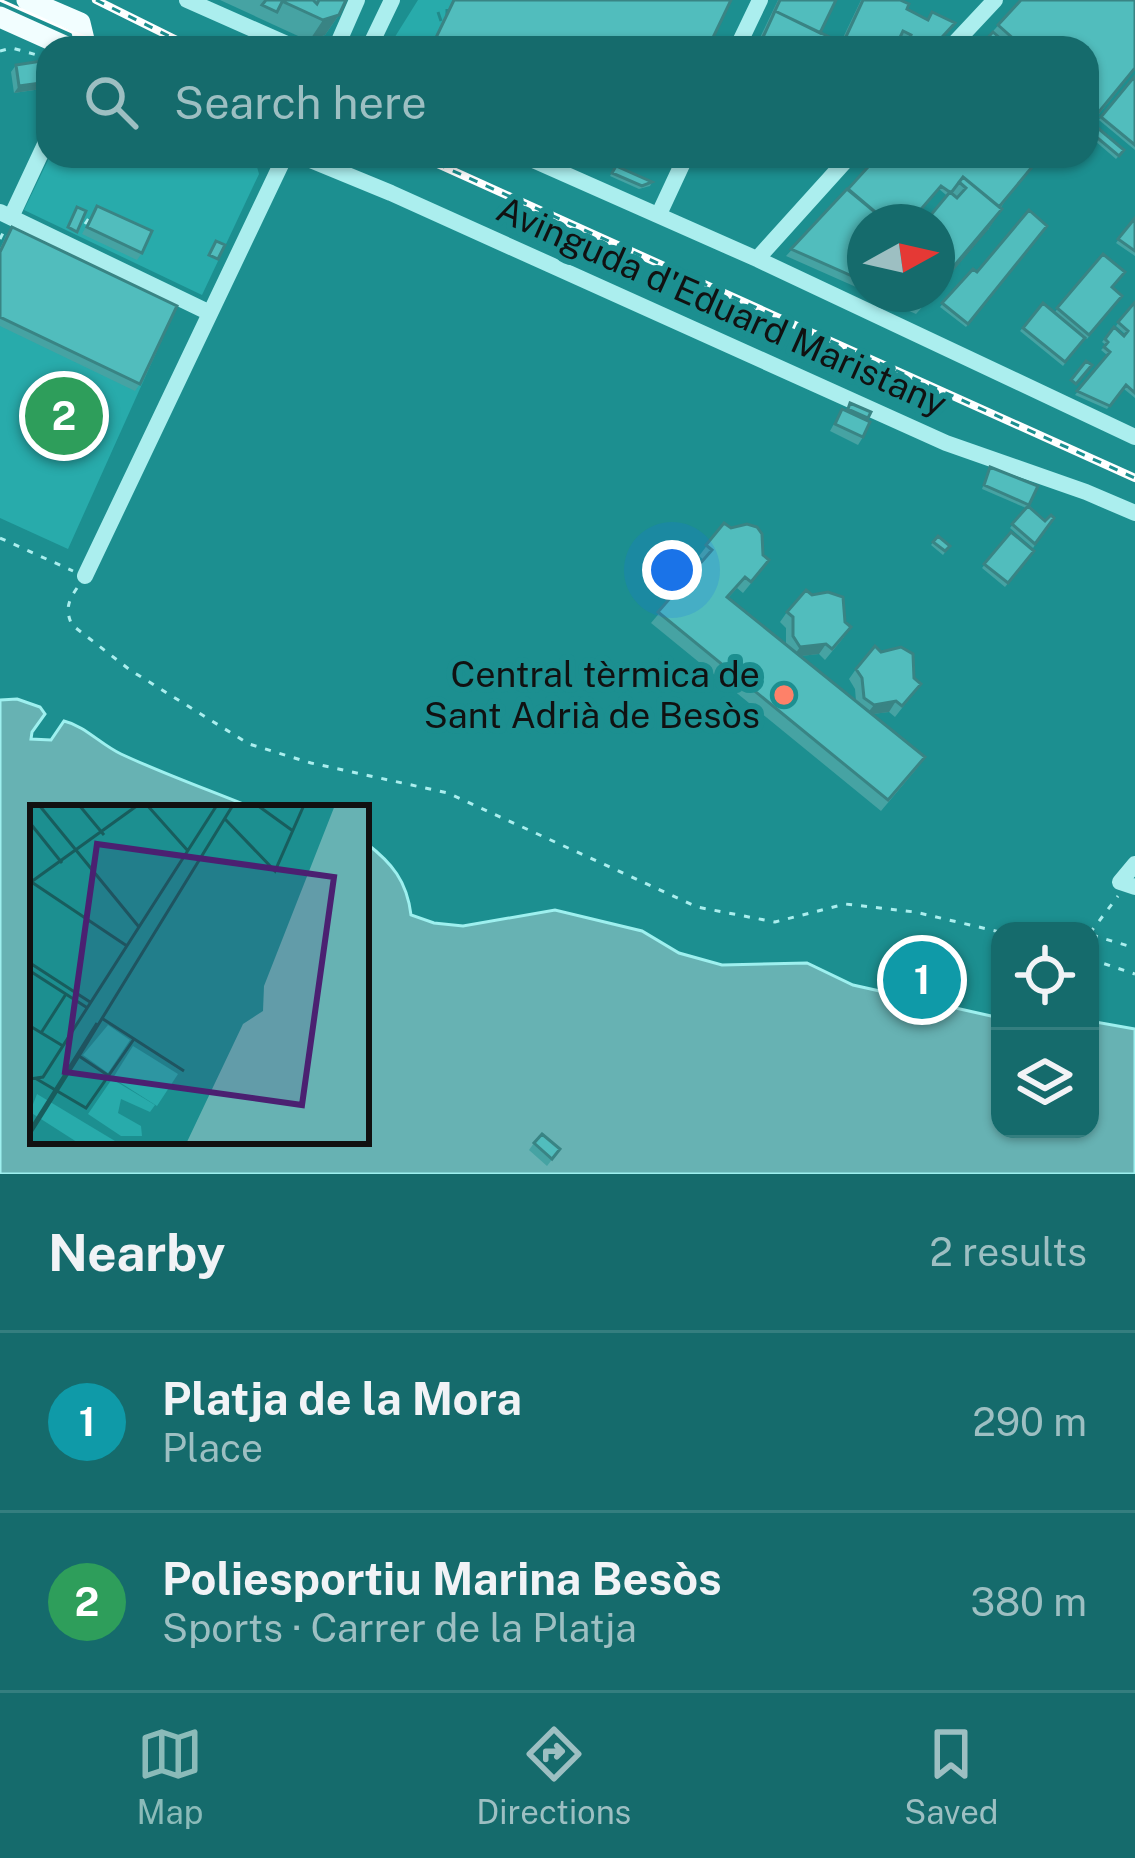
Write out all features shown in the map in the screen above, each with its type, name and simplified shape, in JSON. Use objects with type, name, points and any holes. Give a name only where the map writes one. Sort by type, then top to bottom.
[{"type":"main road","points":[[28,0],[80,23],[83,36]]},
{"type":"main road","points":[[0,17],[43,36]]},
{"type":"street","points":[[187,0],[269,36]]},
{"type":"street","points":[[341,36],[357,0]]},
{"type":"street","points":[[375,36],[392,0]]},
{"type":"street","points":[[743,36],[760,0]]},
{"type":"street","points":[[961,36],[994,0]]},
{"type":"street","points":[[36,159],[5,214],[210,313]]},
{"type":"street","points":[[85,576],[279,168]]},
{"type":"street","name":"Avinguda d'Eduard Maristany","points":[[330,168],[946,443],[1127,510]]},
{"type":"street","name":"Avinguda d'Eduard Maristany","points":[[560,168],[659,214],[713,231],[758,259],[1135,437]]},
{"type":"street","points":[[659,214],[680,168]]},
{"type":"street","points":[[758,259],[839,168]]},
{"type":"street","points":[[1127,885],[1135,864]]},
{"type":"path","points":[[0,51],[12,48],[36,55]]},
{"type":"path","points":[[85,224],[91,215]]},
{"type":"path","points":[[0,538],[85,576],[68,601],[72,625],[130,670],[249,744],[310,764],[448,793],[697,907],[776,922],[844,904],[915,912],[991,930]]},
{"type":"path","points":[[1099,922],[1127,885]]},
{"type":"path","points":[[1099,937],[1135,948]]},
{"type":"path","points":[[1099,962],[1135,974]]},
{"type":"green space","points":[[418,0],[453,0],[436,36],[396,36]]},
{"type":"green space","points":[[44,168],[257,168],[259,174],[202,295],[24,210]]},
{"type":"green space","points":[[6,235],[174,313],[68,549],[0,518],[0,249]]},
{"type":"shaded area","points":[[17,699],[40,707],[45,714],[31,739],[51,740],[64,721],[121,754],[245,805],[30,805],[30,1144],[369,1144],[369,846],[397,874],[411,915],[434,923],[463,926],[555,910],[642,931],[679,953],[722,965],[807,963],[853,985],[991,1016],[991,1138],[1099,1138],[1099,1023],[1135,1029],[1135,1174],[0,1174],[0,700]]},
{"type":"building","points":[[266,0],[283,0],[277,12],[262,5]]},
{"type":"building","points":[[285,0],[317,4],[319,0],[346,0],[339,15],[323,20]]},
{"type":"building","points":[[454,0],[731,0],[714,36],[437,36]]},
{"type":"building","points":[[780,0],[836,0],[820,33],[775,11],[773,15]]},
{"type":"building","points":[[863,0],[900,0],[928,20],[932,12],[955,23],[943,36],[911,36],[903,31],[901,36],[846,36]]},
{"type":"building","points":[[1021,0],[1135,0],[1135,68],[1099,112],[1099,36],[1010,36],[998,25]]},
{"type":"building","points":[[775,11],[827,36],[764,36]]},
{"type":"building","points":[[36,62],[36,84],[19,86],[16,65]]},
{"type":"building","points":[[1135,76],[1135,145],[1101,117]]},
{"type":"building","points":[[1099,129],[1124,150],[1119,156],[1099,139]]},
{"type":"building","points":[[620,168],[652,182],[642,186],[612,173]]},
{"type":"building","points":[[867,168],[1031,168],[999,207],[963,177],[951,193],[941,186],[926,204],[866,204],[848,189]]},
{"type":"building","points":[[963,177],[1002,209],[955,265],[955,204],[940,204],[950,192],[957,198],[966,188],[959,182]]},
{"type":"building","points":[[847,189],[865,204],[847,204],[847,274],[791,249]]},
{"type":"building","points":[[97,206],[152,231],[142,253],[87,227]]},
{"type":"building","points":[[77,207],[86,211],[77,232],[68,227]]},
{"type":"building","points":[[1029,210],[1047,226],[968,324],[953,312],[955,289],[973,269],[977,272]]},
{"type":"building","points":[[1135,218],[1135,251],[1118,239]]},
{"type":"building","points":[[12,227],[177,306],[140,384],[0,317],[0,252]]},
{"type":"building","points":[[216,241],[225,245],[218,259],[209,255]]},
{"type":"building","points":[[1103,254],[1125,272],[1112,287],[1122,296],[1089,335],[1057,308]]},
{"type":"building","points":[[1135,302],[1135,393],[1126,385],[1110,406],[1077,391],[1110,352],[1104,347],[1105,339],[1114,327],[1124,336],[1128,331],[1118,322]]},
{"type":"building","points":[[1043,303],[1085,338],[1065,362],[1023,328]]},
{"type":"building","points":[[1086,361],[1092,365],[1076,384],[1071,380]]},
{"type":"building","points":[[850,403],[871,412],[868,418],[848,409]]},
{"type":"building","points":[[842,409],[870,422],[863,437],[835,424]]},
{"type":"building","points":[[990,467],[1038,486],[1029,505],[984,485]]},
{"type":"building","points":[[1028,506],[1045,521],[1051,515],[1054,518],[1035,544],[1012,524]]},
{"type":"building","name":"Central tèrmica de Sant Adrià de Besòs","points":[[724,523],[731,528],[757,527],[763,555],[769,560],[751,582],[745,577],[727,597],[925,757],[888,800],[658,612],[712,550],[706,545]]},
{"type":"building","points":[[1011,532],[1034,551],[1008,583],[984,564]]},
{"type":"building","points":[[938,536],[950,546],[945,551],[933,542]]},
{"type":"building","name":"Central tèrmica de Sant Adrià de Besòs","points":[[806,590],[812,595],[828,592],[843,597],[845,622],[851,627],[832,649],[826,644],[800,647],[793,636],[793,617],[787,612]]},
{"type":"building","name":"Central tèrmica de Sant Adrià de Besòs","points":[[875,646],[881,652],[901,647],[913,654],[914,678],[921,684],[902,706],[896,701],[874,705],[864,698],[856,669]]},
{"type":"building","points":[[542,1134],[560,1149],[552,1159],[534,1143]]},
{"type":"tram line","points":[[0,0],[83,36]]},
{"type":"railway","points":[[96,0],[169,36]]},
{"type":"railway","points":[[447,168],[1135,478]]},
{"type":"place","name":"Poliesportiu Marina Besòs","points":[[64,416]]},
{"type":"place","name":"Central tèrmica de Sant Adrià de Besòs","points":[[784,695]]},
{"type":"place","name":"Platja de la Mora","points":[[922,980]]}]
